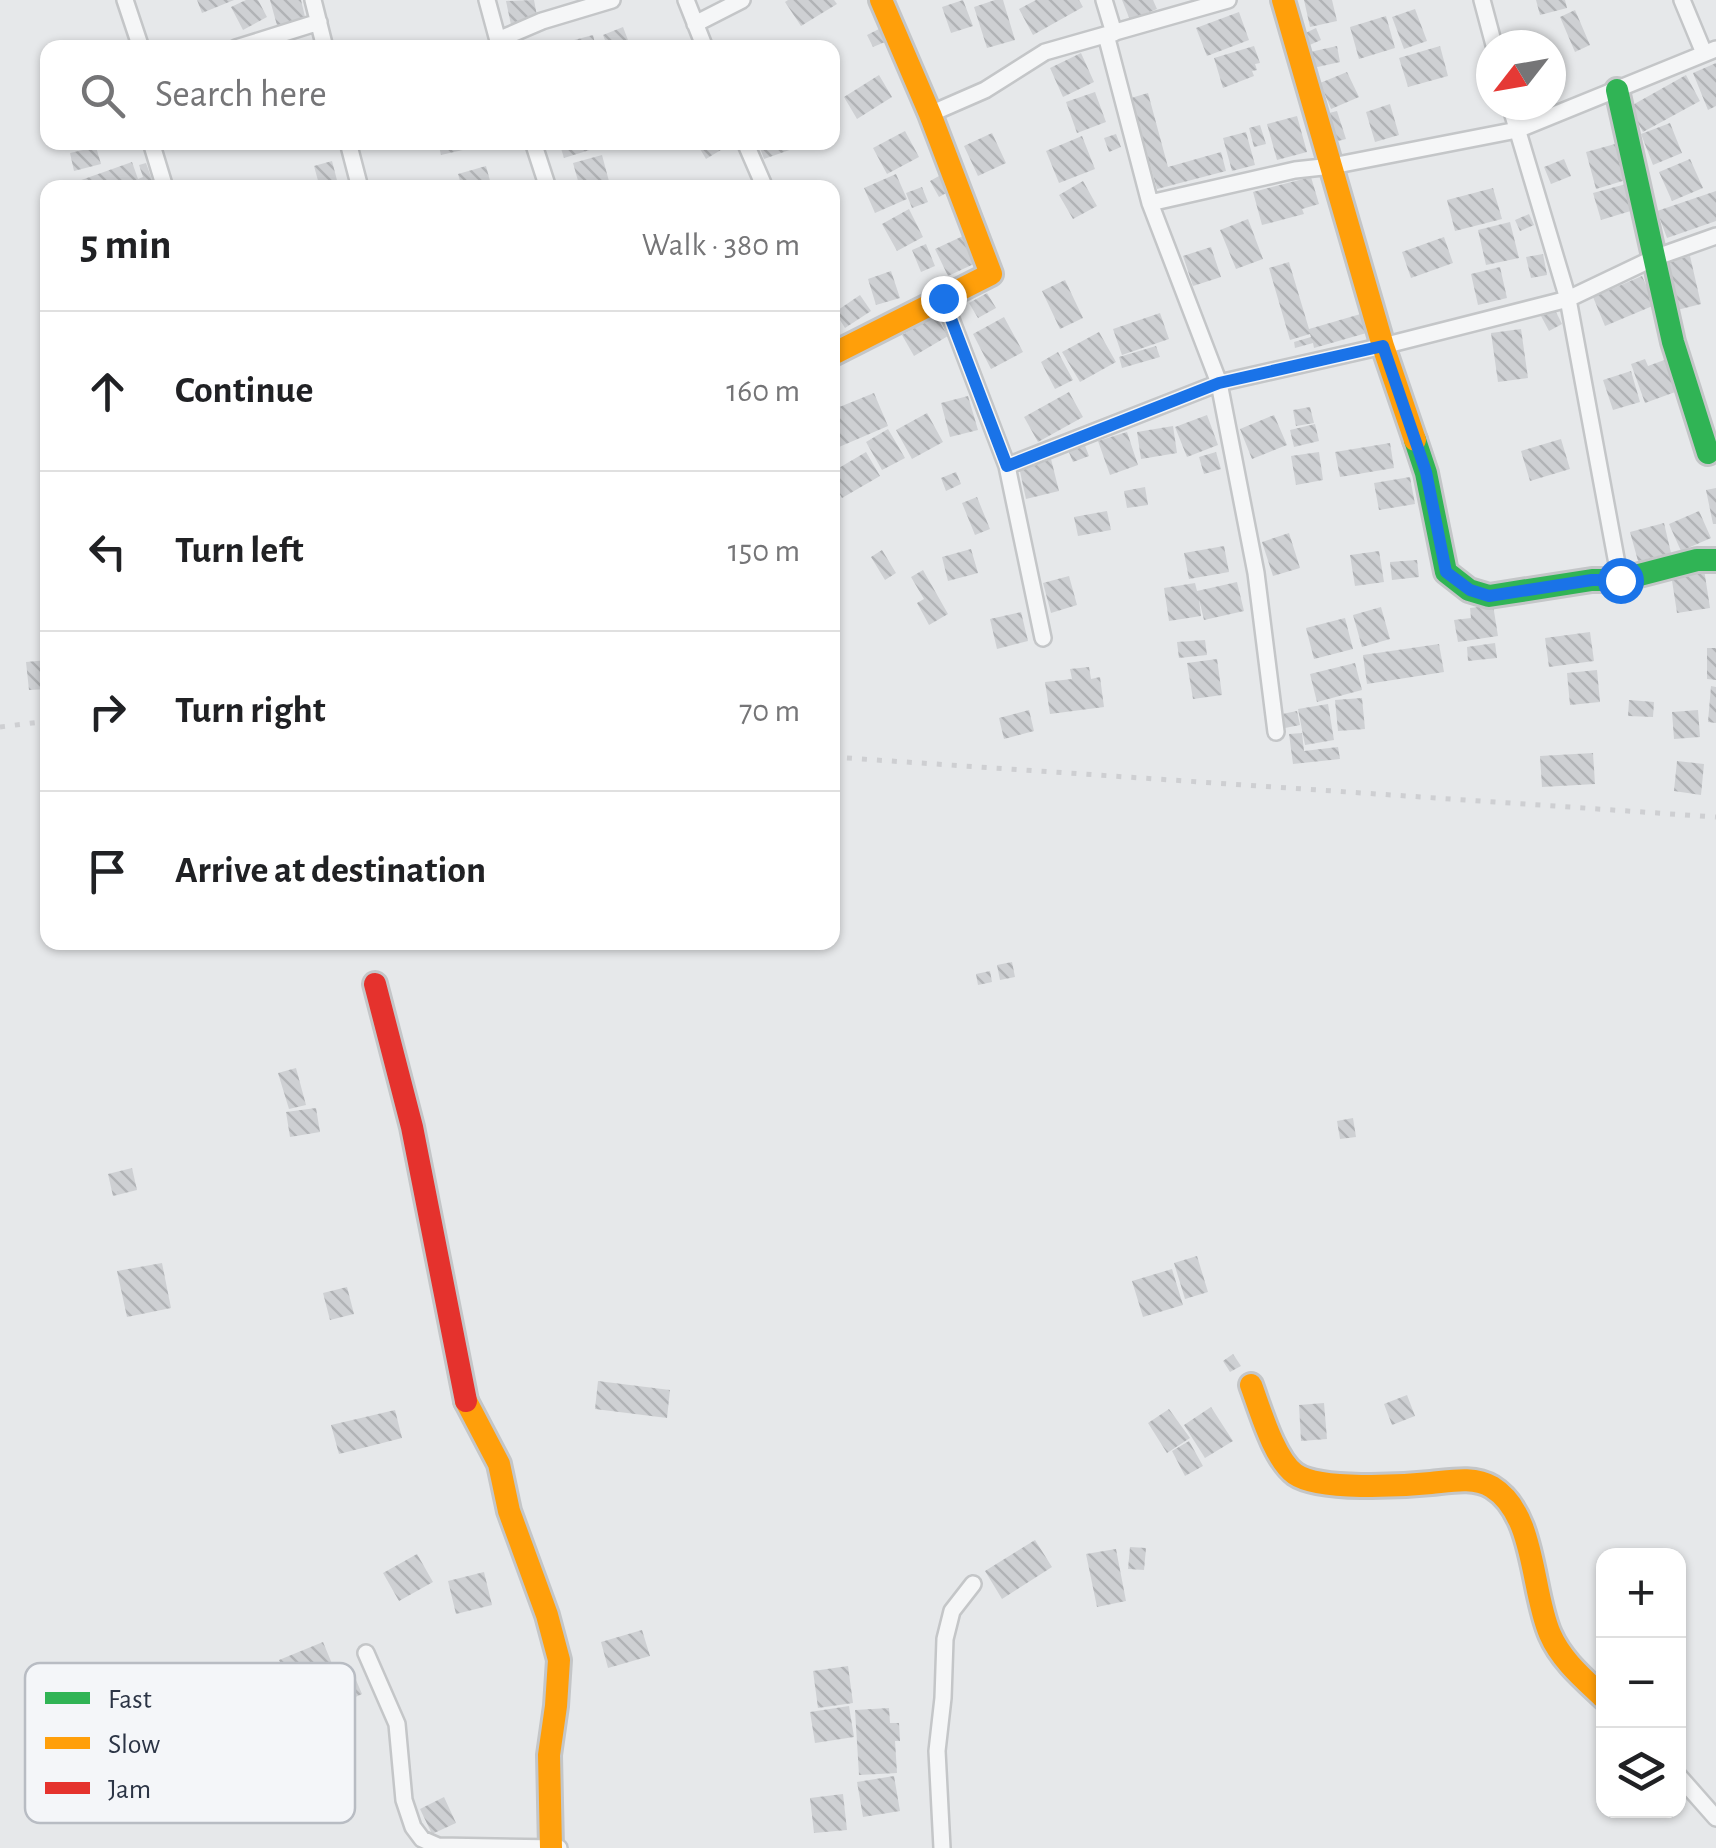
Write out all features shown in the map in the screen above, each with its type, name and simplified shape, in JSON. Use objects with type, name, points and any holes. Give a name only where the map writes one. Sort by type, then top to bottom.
[{"type":"street","points":[[126,0],[138,40]]},
{"type":"street","points":[[313,0],[323,40]]},
{"type":"street","points":[[487,0],[498,40]]},
{"type":"street","points":[[506,40],[542,21],[612,0]]},
{"type":"street","points":[[686,0],[702,40]]},
{"type":"street","points":[[695,24],[742,0]]},
{"type":"street","points":[[840,350],[991,274],[930,114],[881,0]]},
{"type":"street","points":[[1104,0],[1150,203],[1219,383],[1256,573],[1276,732]]},
{"type":"street","points":[[930,114],[984,90],[1045,52],[1228,0]]},
{"type":"street","points":[[1282,0],[1383,346],[1426,472],[1446,572],[1470,590],[1489,596],[1592,580],[1620,580],[1697,560],[1716,560]]},
{"type":"street","points":[[1482,0],[1490,30]]},
{"type":"street","points":[[1150,203],[1295,170],[1516,130],[1710,51],[1682,0]]},
{"type":"street","points":[[262,40],[319,22]]},
{"type":"street","points":[[1617,90],[1673,342],[1708,453]]},
{"type":"street","points":[[1514,120],[1568,299],[1620,580]]},
{"type":"street","points":[[153,150],[163,180]]},
{"type":"street","points":[[350,150],[358,180]]},
{"type":"street","points":[[535,150],[545,180]]},
{"type":"street","points":[[748,150],[761,180]]},
{"type":"street","points":[[1007,466],[1219,383],[1568,299],[1654,258],[1716,236]]},
{"type":"street","points":[[943,298],[1007,466],[1043,638]]},
{"type":"street","points":[[375,984],[412,1127],[461,1384],[467,1405],[499,1464],[509,1511],[559,1660],[550,1754],[551,1848]]},
{"type":"street","points":[[1251,1385],[1281,1454],[1294,1473],[1311,1482],[1408,1486],[1465,1480],[1490,1486],[1508,1502],[1525,1540],[1548,1630],[1562,1656],[1596,1690]]},
{"type":"street","points":[[942,1848],[937,1751],[945,1639],[952,1610],[973,1584]]},
{"type":"street","points":[[366,1652],[397,1724],[404,1800],[413,1827],[422,1839],[438,1846],[559,1848]]},
{"type":"street","points":[[1686,1783],[1716,1818]]},
{"type":"building","points":[[197,0],[234,0],[202,13]]},
{"type":"building","points":[[246,0],[258,0],[267,17],[243,30],[231,7]]},
{"type":"building","points":[[270,0],[301,0],[306,21],[278,29]]},
{"type":"building","points":[[534,0],[538,21],[511,25],[506,1]]},
{"type":"building","points":[[834,0],[837,4],[801,26],[785,2]]},
{"type":"building","points":[[963,0],[973,26],[951,33],[942,7]]},
{"type":"building","points":[[1003,0],[1015,40],[987,48],[974,7]]},
{"type":"building","points":[[1036,0],[1079,0],[1083,7],[1033,35],[1019,9]]},
{"type":"building","points":[[1122,0],[1153,0],[1157,9],[1130,20]]},
{"type":"building","points":[[1304,0],[1332,0],[1337,21],[1310,27]]},
{"type":"building","points":[[1536,0],[1565,0],[1567,8],[1540,15]]},
{"type":"building","points":[[1415,9],[1427,41],[1404,49],[1392,17]]},
{"type":"building","points":[[1575,10],[1590,45],[1575,52],[1560,17]]},
{"type":"building","points":[[1239,12],[1249,40],[1207,56],[1196,28]]},
{"type":"building","points":[[1386,16],[1395,48],[1359,59],[1350,27]]},
{"type":"building","points":[[623,27],[628,40],[605,40],[603,35]]},
{"type":"building","points":[[1316,28],[1321,40],[1305,47],[1299,36]]},
{"type":"building","points":[[879,29],[885,42],[873,47],[867,35]]},
{"type":"building","points":[[1254,46],[1260,63],[1255,64],[1254,76],[1223,88],[1214,58]]},
{"type":"building","points":[[1337,46],[1340,62],[1313,68],[1310,52]]},
{"type":"building","points":[[1440,46],[1448,76],[1408,87],[1399,58]]},
{"type":"building","points":[[1081,53],[1094,82],[1063,97],[1050,68]]},
{"type":"building","points":[[1716,63],[1716,106],[1708,110],[1693,73]]},
{"type":"building","points":[[1347,72],[1359,97],[1331,109],[1320,83]]},
{"type":"building","points":[[879,75],[892,97],[857,119],[844,97]]},
{"type":"building","points":[[1686,75],[1700,101],[1643,132],[1629,107]]},
{"type":"building","points":[[1095,92],[1106,122],[1077,133],[1066,102]]},
{"type":"building","points":[[1148,93],[1168,167],[1221,152],[1226,171],[1157,189],[1131,98]]},
{"type":"building","points":[[1390,104],[1399,135],[1375,142],[1366,112]]},
{"type":"building","points":[[1337,111],[1346,139],[1334,142],[1325,114]]},
{"type":"building","points":[[1297,116],[1307,152],[1277,160],[1267,124]]},
{"type":"building","points":[[1670,123],[1682,153],[1653,165],[1641,134]]},
{"type":"building","points":[[1260,125],[1266,144],[1254,147],[1249,128]]},
{"type":"building","points":[[905,131],[919,157],[887,174],[873,148]]},
{"type":"building","points":[[1246,132],[1255,165],[1232,171],[1223,138]]},
{"type":"building","points":[[992,133],[1006,163],[978,176],[964,146]]},
{"type":"building","points":[[1116,134],[1121,147],[1109,152],[1104,138]]},
{"type":"building","points":[[1082,136],[1095,169],[1059,183],[1046,151]]},
{"type":"building","points":[[1615,144],[1626,180],[1596,189],[1586,152]]},
{"type":"building","points":[[97,150],[101,164],[74,171],[70,153]]},
{"type":"building","points":[[562,150],[590,150],[564,158]]},
{"type":"building","points":[[701,150],[721,150],[706,159]]},
{"type":"building","points":[[761,150],[790,150],[764,159]]},
{"type":"building","points":[[602,155],[609,180],[578,180],[573,163]]},
{"type":"building","points":[[1564,159],[1571,176],[1551,184],[1544,167]]},
{"type":"building","points":[[1690,159],[1703,188],[1672,201],[1659,172]]},
{"type":"building","points":[[332,161],[337,180],[318,180],[314,166]]},
{"type":"building","points":[[132,162],[138,179],[143,177],[139,165],[146,163],[152,180],[81,180]]},
{"type":"building","points":[[486,166],[490,180],[460,180],[458,174]]},
{"type":"building","points":[[896,174],[907,199],[875,213],[864,188]]},
{"type":"building","points":[[939,176],[948,192],[939,197],[930,181]]},
{"type":"building","points":[[1311,177],[1319,204],[1302,209],[1304,214],[1262,225],[1253,192]]},
{"type":"building","points":[[1083,181],[1097,206],[1073,219],[1059,195]]},
{"type":"building","points":[[1626,184],[1634,210],[1601,220],[1593,193]]},
{"type":"building","points":[[922,187],[928,202],[912,208],[906,193]]},
{"type":"building","points":[[1493,188],[1502,219],[1455,231],[1447,200]]},
{"type":"building","points":[[1716,191],[1716,221],[1667,238],[1657,211]]},
{"type":"building","points":[[909,209],[923,237],[897,251],[882,224]]},
{"type":"building","points":[[1529,214],[1534,225],[1520,231],[1515,220]]},
{"type":"building","points":[[1248,219],[1263,259],[1236,269],[1220,230]]},
{"type":"building","points":[[1510,222],[1519,258],[1486,265],[1478,230]]},
{"type":"building","points":[[963,236],[976,263],[948,276],[935,249]]},
{"type":"building","points":[[1444,237],[1453,263],[1411,278],[1402,252]]},
{"type":"building","points":[[926,244],[935,266],[921,272],[912,250]]},
{"type":"building","points":[[1211,247],[1221,277],[1193,286],[1183,256]]},
{"type":"building","points":[[1543,254],[1547,275],[1531,278],[1526,257]]},
{"type":"building","points":[[1690,256],[1701,304],[1673,311],[1662,263]]},
{"type":"building","points":[[1289,262],[1309,329],[1364,313],[1370,332],[1314,348],[1313,343],[1295,348],[1294,342],[1311,337],[1310,334],[1290,340],[1269,268]]},
{"type":"building","points":[[1500,267],[1507,298],[1478,305],[1471,274]]},
{"type":"building","points":[[891,271],[900,298],[876,305],[868,279]]},
{"type":"building","points":[[1642,276],[1655,305],[1605,326],[1593,297]]},
{"type":"building","points":[[1065,280],[1083,318],[1060,329],[1042,291]]},
{"type":"building","points":[[987,293],[996,308],[978,318],[969,303]]},
{"type":"building","points":[[860,295],[871,311],[845,328],[840,309]]},
{"type":"building","points":[[1554,308],[1562,324],[1549,331],[1541,316]]},
{"type":"building","points":[[933,310],[948,336],[914,356],[902,335],[920,325],[917,319]]},
{"type":"building","points":[[1160,313],[1169,339],[1122,355],[1113,329]]},
{"type":"building","points":[[1004,317],[1023,352],[991,369],[973,334]]},
{"type":"building","points":[[1521,329],[1528,378],[1498,382],[1491,333]]},
{"type":"building","points":[[1099,332],[1116,362],[1080,382],[1062,352]]},
{"type":"building","points":[[1156,346],[1160,357],[1122,368],[1119,357]]},
{"type":"building","points":[[1058,352],[1073,380],[1055,389],[1041,362]]},
{"type":"building","points":[[1645,359],[1648,366],[1667,359],[1678,391],[1645,403],[1631,364]]},
{"type":"building","points":[[1631,371],[1640,402],[1613,410],[1603,380]]},
{"type":"building","points":[[1069,392],[1083,417],[1038,442],[1024,417]]},
{"type":"building","points":[[874,393],[888,426],[840,447],[840,407]]},
{"type":"building","points":[[968,396],[978,430],[950,437],[941,403]]},
{"type":"building","points":[[1310,407],[1314,423],[1296,426],[1293,410]]},
{"type":"building","points":[[927,413],[943,442],[912,459],[896,430]]},
{"type":"building","points":[[1207,415],[1218,445],[1187,457],[1175,427]]},
{"type":"building","points":[[1274,415],[1287,445],[1252,459],[1240,429]]},
{"type":"building","points":[[1315,424],[1319,441],[1294,447],[1290,430]]},
{"type":"building","points":[[1173,426],[1177,453],[1141,459],[1137,432]]},
{"type":"building","points":[[888,429],[905,458],[882,470],[866,442]]},
{"type":"building","points":[[1127,432],[1138,465],[1110,475],[1098,441]]},
{"type":"building","points":[[1561,439],[1570,469],[1530,481],[1521,451]]},
{"type":"building","points":[[1084,443],[1089,456],[1073,462],[1068,450]]},
{"type":"building","points":[[1390,443],[1394,468],[1340,477],[1335,452]]},
{"type":"building","points":[[866,452],[880,476],[842,498],[840,467]]},
{"type":"building","points":[[1216,452],[1221,469],[1204,474],[1199,457]]},
{"type":"building","points":[[1319,452],[1323,480],[1296,485],[1291,456]]},
{"type":"building","points":[[1051,459],[1059,491],[1026,499],[1019,467]]},
{"type":"building","points":[[956,472],[961,484],[946,491],[941,478]]},
{"type":"building","points":[[1410,477],[1415,504],[1379,510],[1374,483]]},
{"type":"building","points":[[1145,487],[1148,505],[1127,508],[1124,491]]},
{"type":"building","points":[[1716,488],[1716,524],[1713,524],[1706,490]]},
{"type":"building","points":[[977,497],[990,529],[975,535],[962,503]]},
{"type":"building","points":[[1107,511],[1111,530],[1078,536],[1074,517]]},
{"type":"building","points":[[1699,511],[1711,538],[1681,551],[1669,524]]},
{"type":"building","points":[[1664,523],[1671,553],[1638,561],[1630,532]]},
{"type":"building","points":[[1289,533],[1300,568],[1273,576],[1262,542]]},
{"type":"building","points":[[1224,546],[1229,572],[1189,579],[1184,553]]},
{"type":"building","points":[[971,549],[978,573],[948,581],[942,557]]},
{"type":"building","points":[[882,550],[896,573],[885,580],[871,557]]},
{"type":"building","points":[[1379,551],[1384,582],[1355,586],[1350,555]]},
{"type":"building","points":[[1417,560],[1419,577],[1392,580],[1390,562]]},
{"type":"building","points":[[1704,569],[1710,608],[1677,613],[1671,574]]},
{"type":"building","points":[[923,570],[948,614],[929,625],[917,603],[924,599],[911,577]]},
{"type":"building","points":[[1069,576],[1077,605],[1051,613],[1043,583]]},
{"type":"building","points":[[1237,582],[1244,611],[1204,620],[1199,599],[1201,616],[1169,621],[1164,588],[1195,583],[1197,591]]},
{"type":"building","points":[[1493,605],[1498,636],[1458,642],[1454,620],[1471,618],[1470,608]]},
{"type":"building","points":[[1381,607],[1390,639],[1362,647],[1353,615]]},
{"type":"building","points":[[1021,612],[1028,641],[997,649],[990,619]]},
{"type":"building","points":[[1345,618],[1353,649],[1314,659],[1306,628]]},
{"type":"building","points":[[1590,632],[1594,661],[1549,667],[1545,638]]},
{"type":"building","points":[[1205,640],[1207,655],[1179,658],[1177,642]]},
{"type":"building","points":[[1495,643],[1497,658],[1468,661],[1467,647]]},
{"type":"building","points":[[1439,644],[1444,672],[1367,684],[1363,655]]},
{"type":"building","points":[[1707,648],[1716,648],[1716,680],[1707,679]]},
{"type":"building","points":[[1217,659],[1222,695],[1193,699],[1187,663]]},
{"type":"building","points":[[40,661],[40,689],[29,690],[26,662]]},
{"type":"building","points":[[1355,663],[1362,690],[1317,702],[1310,674]]},
{"type":"building","points":[[1089,667],[1091,679],[1100,677],[1104,707],[1050,714],[1045,682],[1072,679],[1070,669]]},
{"type":"building","points":[[1597,670],[1600,702],[1570,705],[1567,673]]},
{"type":"building","points":[[1711,686],[1716,687],[1716,723],[1708,722]]},
{"type":"building","points":[[1362,698],[1365,729],[1338,731],[1335,700]]},
{"type":"building","points":[[1629,700],[1654,702],[1653,717],[1628,716]]},
{"type":"building","points":[[1328,704],[1334,740],[1305,745],[1298,709]]},
{"type":"building","points":[[1029,710],[1034,731],[1004,739],[999,718]]},
{"type":"building","points":[[1698,710],[1700,737],[1674,739],[1672,712]]},
{"type":"building","points":[[1297,711],[1300,725],[1285,728],[1282,714]]},
{"type":"building","points":[[1302,733],[1304,751],[1338,747],[1340,759],[1293,764],[1289,734]]},
{"type":"building","points":[[1593,753],[1595,784],[1542,787],[1540,756]]},
{"type":"building","points":[[1677,761],[1704,764],[1701,795],[1674,791]]},
{"type":"building","points":[[1012,962],[1015,977],[1000,980],[997,965]]},
{"type":"building","points":[[990,971],[992,982],[978,985],[976,974]]},
{"type":"building","points":[[296,1068],[306,1105],[289,1109],[278,1073]]},
{"type":"building","points":[[316,1108],[320,1132],[290,1137],[286,1112]]},
{"type":"building","points":[[1353,1118],[1356,1137],[1340,1139],[1337,1121]]},
{"type":"building","points":[[132,1168],[137,1190],[113,1196],[108,1174]]},
{"type":"building","points":[[1197,1256],[1208,1292],[1185,1299],[1174,1263]]},
{"type":"building","points":[[162,1263],[171,1308],[127,1317],[117,1271]]},
{"type":"building","points":[[1172,1269],[1183,1305],[1143,1317],[1132,1281]]},
{"type":"building","points":[[347,1287],[354,1314],[330,1320],[323,1293]]},
{"type":"building","points":[[1233,1354],[1241,1366],[1230,1372],[1223,1361]]},
{"type":"building","points":[[598,1381],[670,1390],[667,1418],[595,1409]]},
{"type":"building","points":[[1407,1395],[1415,1416],[1392,1425],[1384,1404]]},
{"type":"building","points":[[1324,1403],[1327,1439],[1301,1441],[1299,1405]]},
{"type":"building","points":[[1211,1407],[1233,1441],[1205,1458],[1184,1425]]},
{"type":"building","points":[[1169,1409],[1190,1438],[1167,1453],[1148,1423]]},
{"type":"building","points":[[395,1410],[402,1438],[339,1454],[331,1425]]},
{"type":"building","points":[[1189,1441],[1203,1466],[1185,1476],[1172,1451]]},
{"type":"building","points":[[1035,1540],[1052,1567],[1002,1599],[985,1571]]},
{"type":"building","points":[[1130,1547],[1146,1548],[1144,1570],[1128,1569]]},
{"type":"building","points":[[1116,1549],[1126,1601],[1097,1607],[1086,1554]]},
{"type":"building","points":[[417,1554],[433,1582],[399,1601],[383,1573]]},
{"type":"building","points":[[484,1572],[492,1605],[456,1614],[448,1581]]},
{"type":"building","points":[[642,1630],[650,1656],[608,1668],[601,1642]]},
{"type":"building","points":[[323,1642],[332,1663],[280,1663],[279,1660]]},
{"type":"building","points":[[848,1666],[853,1703],[818,1708],[813,1671]]},
{"type":"building","points":[[355,1680],[362,1694],[355,1697]]},
{"type":"building","points":[[849,1706],[854,1737],[815,1743],[810,1712]]},
{"type":"building","points":[[889,1708],[890,1723],[899,1723],[900,1741],[895,1741],[897,1773],[859,1775],[855,1710]]},
{"type":"building","points":[[894,1776],[900,1811],[863,1817],[857,1782]]},
{"type":"building","points":[[843,1794],[847,1830],[814,1833],[810,1798]]},
{"type":"building","points":[[444,1797],[456,1823],[432,1834],[420,1809]]},
{"type":"railway","points":[[0,727],[40,722]]},
{"type":"railway","points":[[840,758],[1716,817]]},
{"type":"traffic: fast","points":[[1617,90],[1673,342],[1708,453]]},
{"type":"traffic: fast","points":[[1415,440],[1426,473],[1446,572],[1469,590],[1489,596],[1592,580],[1620,580],[1697,560],[1716,560]]},
{"type":"traffic: slow","points":[[840,350],[991,274],[930,114],[881,0]]},
{"type":"traffic: slow","points":[[1283,0],[1383,346],[1415,440]]},
{"type":"traffic: slow","points":[[1251,1385],[1268,1433],[1295,1474],[1322,1483],[1361,1486],[1470,1480],[1492,1487],[1506,1499],[1525,1534],[1550,1634],[1567,1661],[1596,1690]]},
{"type":"traffic: slow","points":[[466,1401],[499,1464],[509,1511],[559,1660],[549,1755],[551,1848]]},
{"type":"traffic: jam","points":[[375,984],[412,1127],[466,1401]]},
{"type":"route","points":[[943,298],[1007,466],[1219,383],[1383,346],[1426,472],[1446,572],[1470,590],[1489,596],[1592,580],[1620,580]]}]
